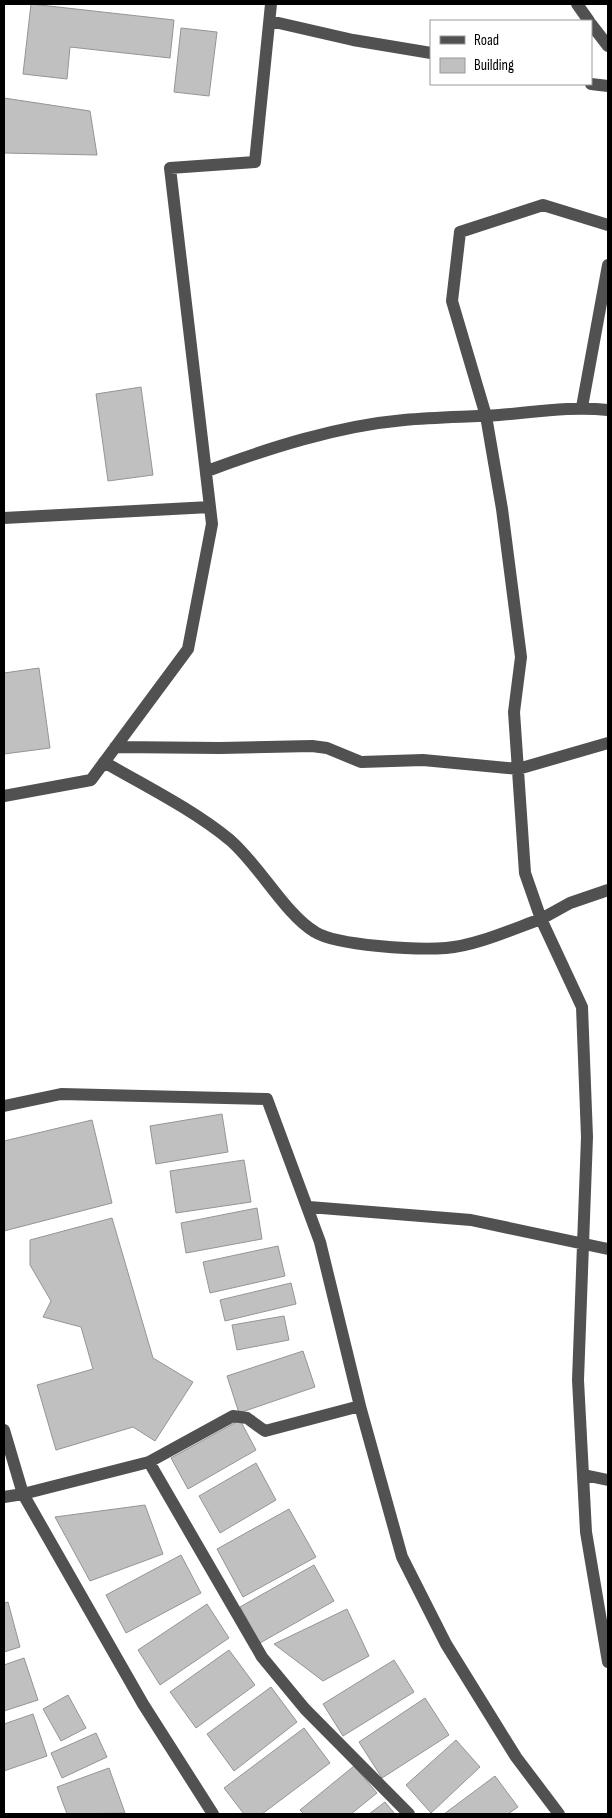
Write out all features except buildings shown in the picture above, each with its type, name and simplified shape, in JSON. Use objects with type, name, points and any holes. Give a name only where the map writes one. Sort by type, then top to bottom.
[{"type":"street","points":[[4,796],[91,780],[188,649],[212,524],[170,168],[255,162],[271,4]]},
{"type":"street","points":[[577,4],[589,20]]},
{"type":"street","points":[[270,21],[353,40],[430,53]]},
{"type":"street","points":[[592,25],[608,46]]},
{"type":"street","points":[[592,84],[608,86]]},
{"type":"street","points":[[608,225],[543,205],[460,232],[452,301],[486,416],[502,509],[521,657],[514,712],[525,872],[540,919],[582,1007],[587,1137],[578,1380],[586,1532],[608,1662]]},
{"type":"street","points":[[582,407],[608,265]]},
{"type":"street","points":[[207,471],[252,454],[332,433],[403,420],[486,416],[582,407],[608,410]]},
{"type":"street","points":[[4,518],[210,507]]},
{"type":"street","points":[[115,747],[220,748],[312,746],[327,748],[361,762],[423,760],[518,769],[608,743]]},
{"type":"street","points":[[104,762],[200,817],[230,841],[257,867],[299,919],[316,933],[335,940],[360,944],[447,948],[496,935],[540,919],[570,903],[608,890]]},
{"type":"street","points":[[4,1106],[61,1094],[267,1099],[309,1207],[320,1242],[360,1406],[402,1557],[446,1644],[516,1757],[559,1814]]},
{"type":"street","points":[[309,1207],[471,1220],[608,1249]]},
{"type":"street","points":[[6,1496],[23,1494],[149,1462],[233,1416],[247,1418],[265,1432],[360,1406]]},
{"type":"street","points":[[4,1430],[23,1494],[143,1704],[212,1814]]},
{"type":"street","points":[[149,1462],[262,1657],[305,1709],[409,1814]]},
{"type":"street","points":[[584,1475],[608,1480]]}]
